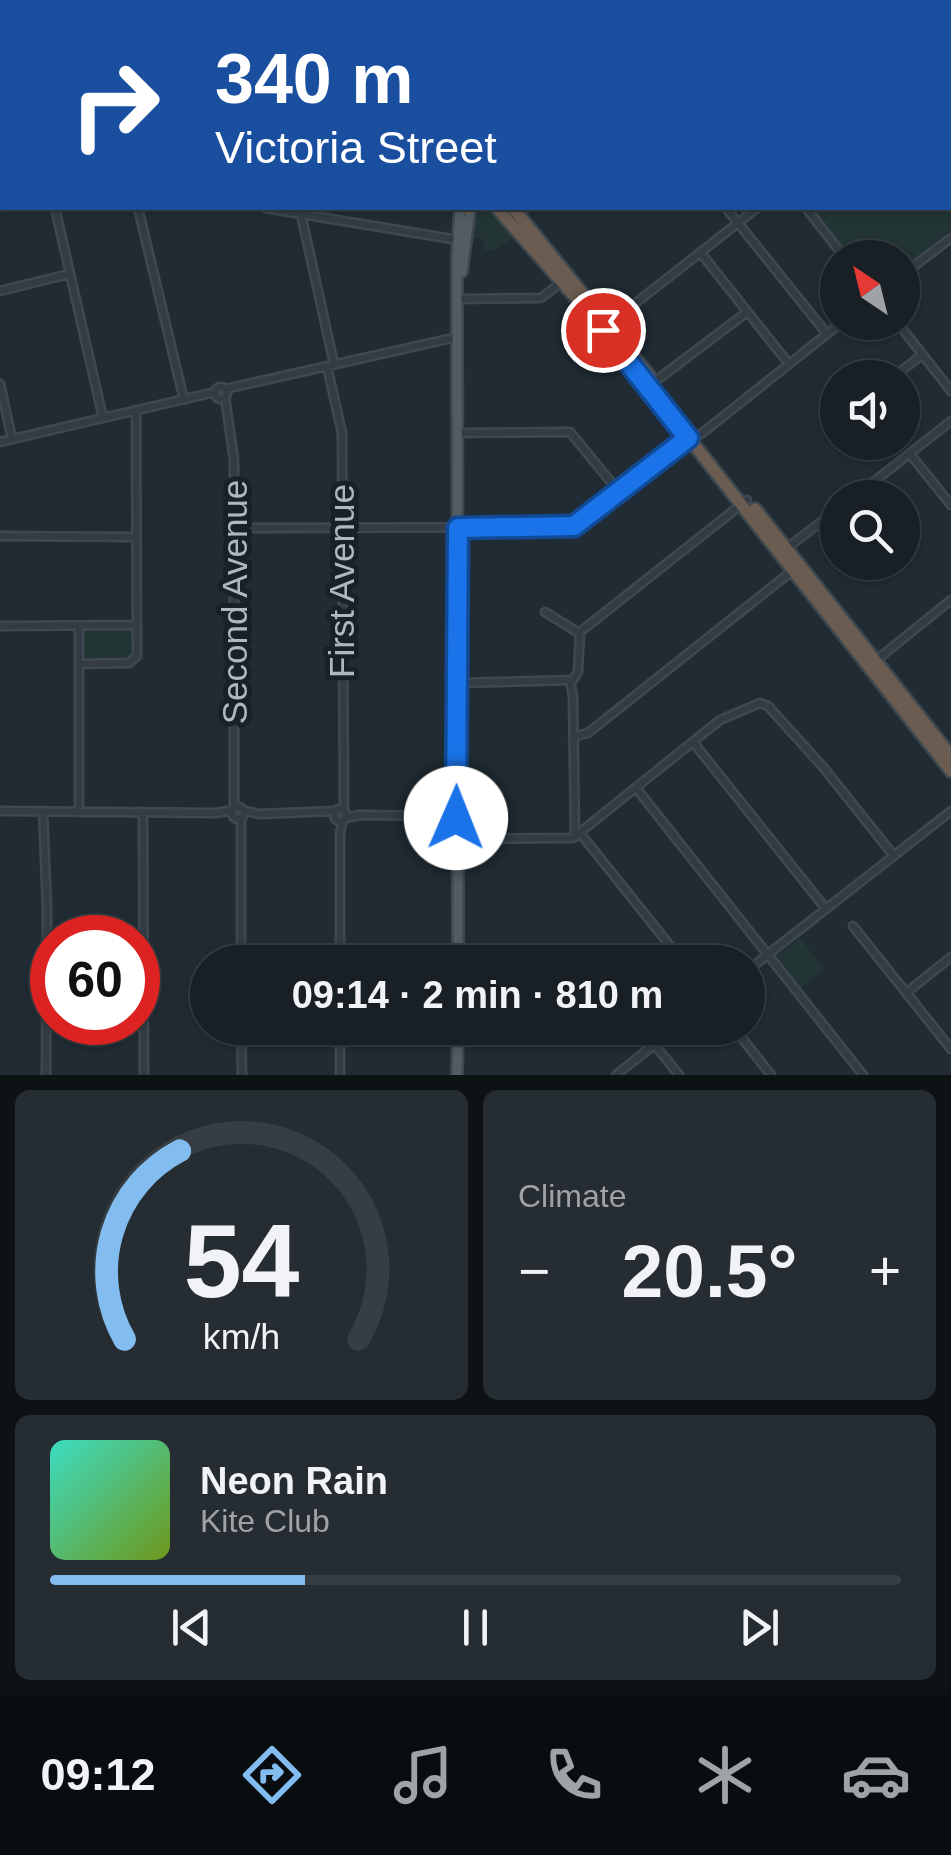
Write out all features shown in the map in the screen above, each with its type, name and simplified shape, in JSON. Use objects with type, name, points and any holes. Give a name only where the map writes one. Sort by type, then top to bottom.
[{"type":"highway","points":[[516,212],[563,281],[606,327]]},
{"type":"highway","points":[[516,212],[793,570],[951,756]]},
{"type":"highway","points":[[744,502],[786,548],[951,771]]},
{"type":"main road","points":[[458,945],[460,210]]},
{"type":"main road","points":[[458,296],[470,210]]},
{"type":"main road","points":[[458,1045],[458,1075]]},
{"type":"street","points":[[55,210],[102,418]]},
{"type":"street","points":[[138,210],[184,400]]},
{"type":"street","points":[[278,210],[458,240]]},
{"type":"street","points":[[728,210],[820,325]]},
{"type":"street","points":[[606,327],[754,210]]},
{"type":"street","points":[[808,210],[831,240]]},
{"type":"street","name":"First Avenue","points":[[301,214],[342,428],[340,945]]},
{"type":"street","points":[[920,261],[951,238]]},
{"type":"street","points":[[700,252],[789,364]]},
{"type":"street","points":[[0,291],[69,274]]},
{"type":"street","points":[[458,296],[541,298],[563,281]]},
{"type":"street","points":[[651,385],[747,311]]},
{"type":"street","points":[[0,442],[136,410],[221,395],[330,365],[457,337]]},
{"type":"street","points":[[234,528],[574,526],[820,340]]},
{"type":"street","points":[[911,340],[951,391]]},
{"type":"street","points":[[915,360],[922,355]]},
{"type":"street","points":[[0,384],[12,439]]},
{"type":"street","name":"Second Avenue","points":[[221,395],[233,442],[235,794],[242,837],[241,945]]},
{"type":"street","points":[[79,664],[132,662],[137,656],[136,410]]},
{"type":"street","points":[[920,446],[951,422]]},
{"type":"street","points":[[457,433],[570,432],[619,492]]},
{"type":"street","points":[[876,480],[902,460]]},
{"type":"street","points":[[915,460],[951,504]]},
{"type":"street","points":[[579,633],[744,502]]},
{"type":"street","points":[[786,548],[820,522]]},
{"type":"street","points":[[0,536],[136,536]]},
{"type":"street","points":[[573,737],[588,733],[793,570]]},
{"type":"street","points":[[872,664],[951,600]]},
{"type":"street","points":[[544,612],[579,633]]},
{"type":"street","points":[[0,626],[137,625]]},
{"type":"street","points":[[79,626],[79,812]]},
{"type":"street","points":[[579,633],[578,672],[570,681],[578,835],[669,945]]},
{"type":"street","points":[[457,683],[570,681]]},
{"type":"street","points":[[457,839],[578,835],[726,716],[765,704],[823,767],[894,856]]},
{"type":"street","points":[[693,742],[826,908]]},
{"type":"street","points":[[636,788],[863,1075]]},
{"type":"street","points":[[765,956],[951,810]]},
{"type":"street","points":[[0,811],[456,816]]},
{"type":"street","points":[[43,812],[46,1075]]},
{"type":"street","points":[[144,812],[144,1075]]},
{"type":"street","points":[[853,926],[951,1049]]},
{"type":"street","points":[[906,993],[951,957]]},
{"type":"street","points":[[241,1045],[242,1075]]},
{"type":"street","points":[[340,1045],[340,1075]]},
{"type":"street","points":[[616,1075],[653,1045]]},
{"type":"street","points":[[655,1045],[678,1075]]},
{"type":"street","points":[[747,1045],[771,1075]]},
{"type":"shaded area","points":[[477,210],[493,210],[517,235],[497,250],[484,250],[483,238],[471,238]]},
{"type":"shaded area","points":[[813,210],[951,210],[951,229],[920,255],[920,240],[836,240]]},
{"type":"shaded area","points":[[137,625],[138,649],[132,662],[79,664],[79,626]]},
{"type":"shaded area","points":[[800,938],[825,969],[799,989],[775,957]]},
{"type":"route","points":[[456,818],[458,528],[574,526],[688,438],[603,330]]}]
